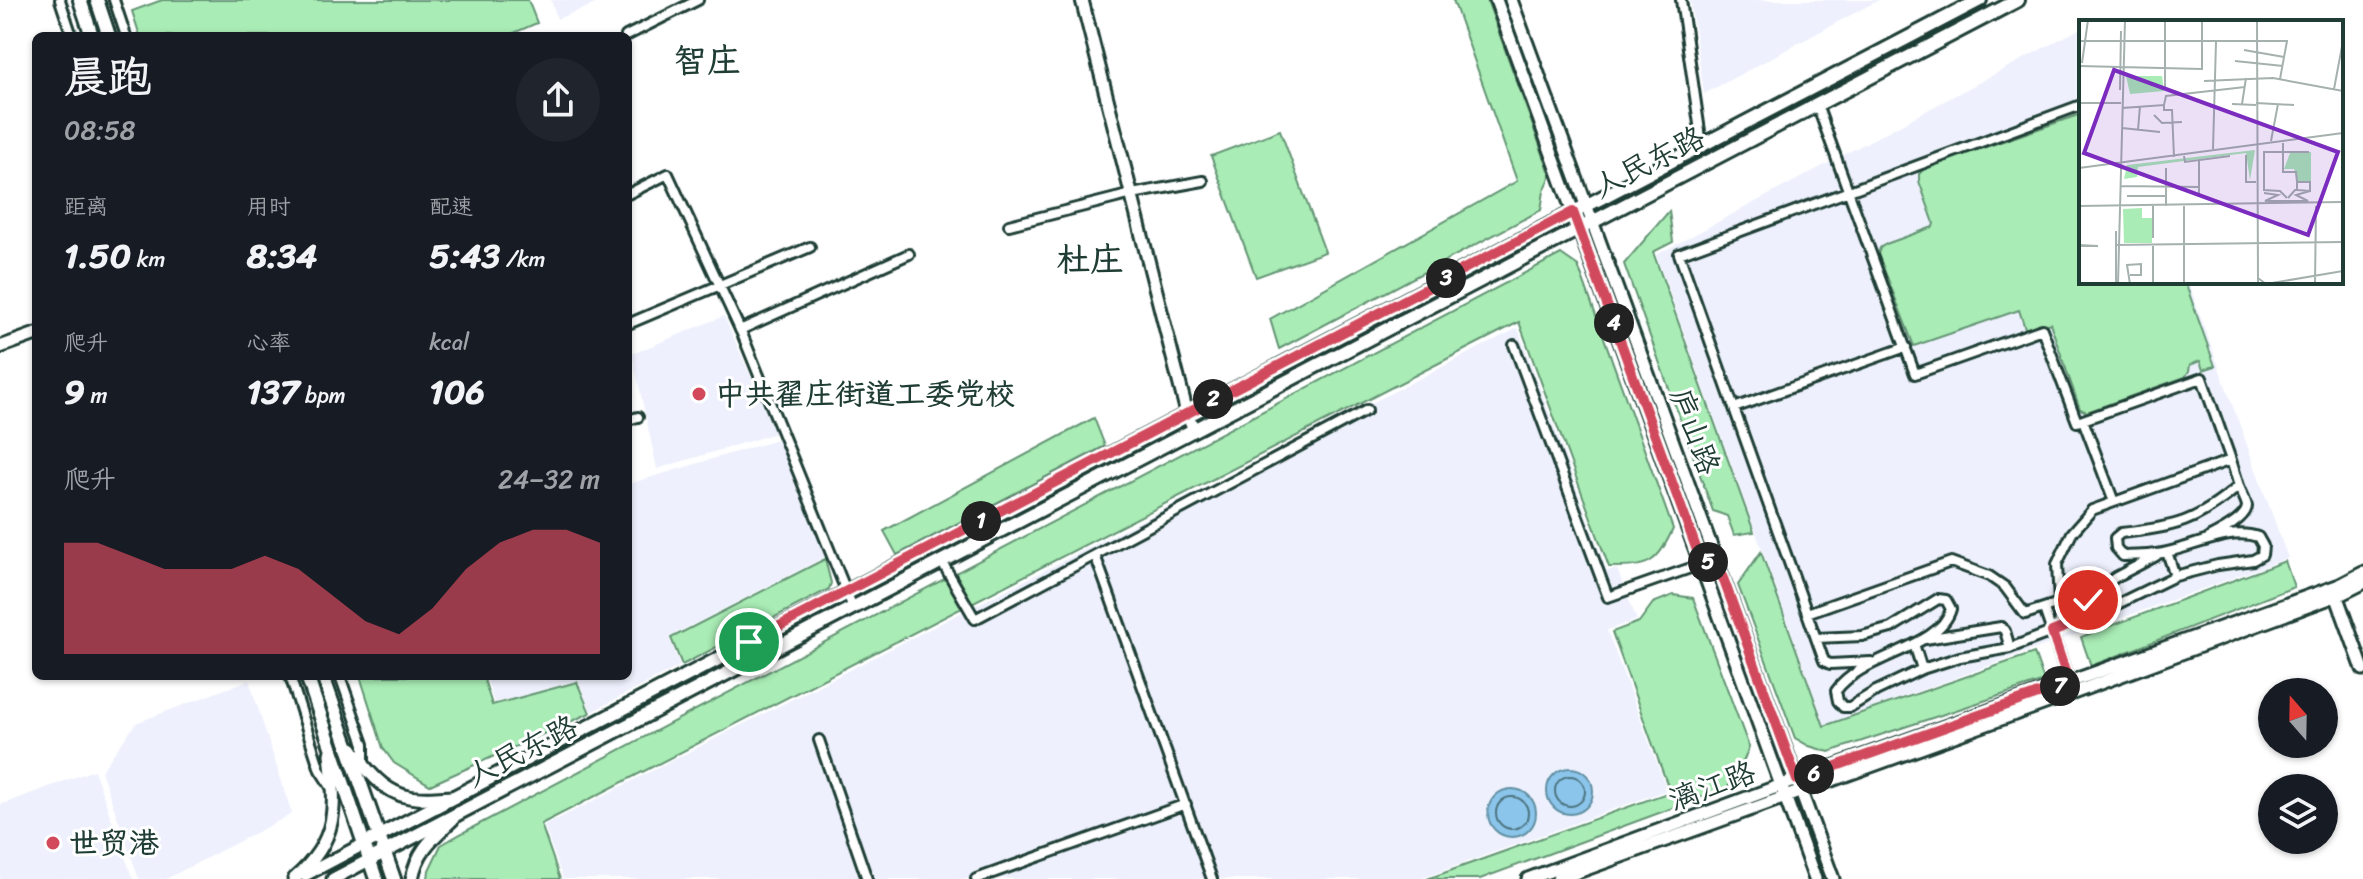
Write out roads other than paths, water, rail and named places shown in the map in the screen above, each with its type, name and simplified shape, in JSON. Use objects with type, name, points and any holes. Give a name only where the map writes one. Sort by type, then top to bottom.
[{"type":"main road","points":[[80,0],[91,32]]},
{"type":"main road","points":[[97,0],[108,32]]},
{"type":"main road","points":[[1082,0],[1187,413],[1194,430]]},
{"type":"main road","name":"庐山路","points":[[1496,0],[1815,879]]},
{"type":"main road","name":"庐山路","points":[[1511,0],[1833,879]]},
{"type":"main road","name":"人民东路","points":[[364,844],[1980,0]]},
{"type":"main road","name":"人民东路","points":[[369,860],[2018,0]]},
{"type":"main road","points":[[0,347],[32,335]]},
{"type":"main road","points":[[1702,564],[1716,559]]},
{"type":"main road","name":"漓江路","points":[[2338,591],[2363,573]]},
{"type":"main road","name":"漓江路","points":[[1528,879],[1799,786],[2363,583]]},
{"type":"main road","points":[[2338,591],[2363,647]]},
{"type":"main road","points":[[2338,591],[2363,669]]},
{"type":"main road","points":[[308,680],[376,879]]},
{"type":"main road","points":[[324,680],[394,879]]},
{"type":"main road","points":[[344,735],[364,768],[389,789],[409,797],[455,797]]},
{"type":"main road","points":[[296,879],[321,850],[330,830],[335,804],[328,737]]},
{"type":"main road","name":"漓江路","points":[[1558,879],[1784,791]]},
{"type":"main road","points":[[412,879],[416,862],[427,843],[460,813]]},
{"type":"main road","points":[[296,879],[364,844]]},
{"type":"main road","points":[[333,879],[369,860]]},
{"type":"street","points":[[60,0],[71,32]]},
{"type":"street","points":[[114,0],[125,32]]},
{"type":"street","points":[[632,33],[698,0]]},
{"type":"street","points":[[1681,0],[1702,145]]},
{"type":"street","points":[[1817,105],[1915,374],[2042,329],[2077,422],[2202,378],[2247,508],[2231,525],[2206,540]]},
{"type":"street","points":[[1875,662],[1830,664],[1824,661],[1679,254],[2079,106]]},
{"type":"street","points":[[632,192],[668,174],[740,330],[853,608]]},
{"type":"street","points":[[1009,225],[1132,194],[1203,181]]},
{"type":"street","points":[[632,322],[810,247]]},
{"type":"street","points":[[740,330],[909,254]]},
{"type":"street","points":[[1514,345],[1608,597],[1702,564]]},
{"type":"street","points":[[1734,408],[1906,347]]},
{"type":"street","points":[[942,562],[975,619],[1367,410]]},
{"type":"street","points":[[2083,420],[2114,502]]},
{"type":"street","points":[[1807,613],[1951,562],[1989,576],[2005,587],[2025,614],[2044,609],[2059,603],[2057,564],[2072,533],[2092,510],[2231,460]]},
{"type":"street","points":[[2162,553],[2123,556],[2116,548],[2115,538],[2121,533],[2177,524],[2200,516],[2239,486]]},
{"type":"street","points":[[2231,525],[2235,536]]},
{"type":"street","points":[[2010,648],[2001,627],[1925,639],[1844,679],[1836,691],[1838,701],[1843,707],[1850,707],[1922,669],[1960,657],[2010,648],[2093,616],[2175,576],[2253,560],[2262,555],[2263,546],[2258,537],[2248,533],[2206,540],[2162,553],[2131,568],[2090,595],[2088,600],[2093,616]]},
{"type":"street","points":[[2162,553],[2175,576]]},
{"type":"street","points":[[1095,555],[1212,879]]},
{"type":"street","points":[[2127,555],[2131,568]]},
{"type":"street","points":[[1816,638],[1862,636],[1891,628],[1938,599],[1946,600],[1951,609],[1946,622],[1925,639]]},
{"type":"street","points":[[2044,609],[2071,688]]},
{"type":"street","points":[[1946,622],[1949,634]]},
{"type":"street","points":[[1914,644],[1922,669]]},
{"type":"street","points":[[1849,664],[1853,674]]},
{"type":"street","points":[[291,680],[320,770],[334,791]]},
{"type":"street","points":[[341,680],[364,744],[364,768]]},
{"type":"street","points":[[819,740],[867,879]]},
{"type":"street","points":[[976,879],[1186,804]]},
{"type":"water","points":[[1570,768],[1587,774],[1593,791],[1587,808],[1570,814],[1553,808],[1547,791],[1553,774]]},
{"type":"water","points":[[1512,789],[1529,796],[1536,813],[1529,830],[1512,837],[1495,830],[1488,813],[1495,796]]},
{"type":"place","name":"中共翟庄街道工委党校","points":[[699,394]]},
{"type":"place","name":"世贸港","points":[[53,843]]},
{"type":"district","name":"智庄","points":[[707,61]]},
{"type":"district","name":"杜庄","points":[[1090,260]]}]
